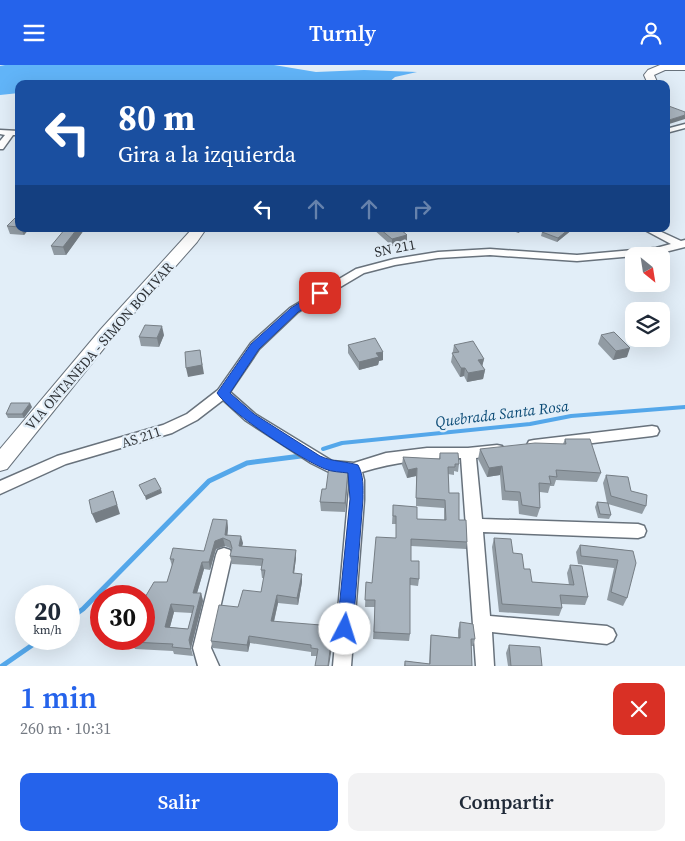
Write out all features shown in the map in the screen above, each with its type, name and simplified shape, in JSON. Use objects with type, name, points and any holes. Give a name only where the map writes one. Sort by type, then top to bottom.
[{"type":"street","points":[[651,80],[649,75],[653,70],[669,66],[685,67]]},
{"type":"street","points":[[670,130],[685,126]]},
{"type":"street","points":[[0,132],[15,132]]},
{"type":"street","points":[[0,147],[15,132]]},
{"type":"street","name":"VIA ONTANEDA - SIMON BOLIVAR","points":[[0,463],[107,333],[197,232]]},
{"type":"street","points":[[655,232],[683,244]]},
{"type":"street","name":"SN 211","points":[[255,346],[294,310],[333,285],[360,271],[394,262],[438,255],[490,252],[577,258],[657,251],[683,244]]},
{"type":"street","name":"AS 211","points":[[0,488],[62,460],[167,429],[192,417],[223,393],[255,346]]},
{"type":"street","points":[[223,393],[250,417],[316,459],[329,466],[354,469],[386,459],[426,453],[468,453],[652,431]]},
{"type":"street","points":[[468,453],[485,666]]},
{"type":"street","points":[[342,666],[356,499],[357,480],[354,469]]},
{"type":"street","points":[[475,525],[638,531]]},
{"type":"street","points":[[210,666],[207,665],[202,648],[224,555]]},
{"type":"street","points":[[481,623],[607,635]]},
{"type":"shaded area","points":[[274,65],[316,72],[364,70],[417,72],[395,77],[392,80],[15,80],[15,93],[0,95],[0,66]]},
{"type":"building","points":[[670,106],[685,112],[685,115],[670,120]]},
{"type":"building","points":[[15,218],[15,227],[7,226]]},
{"type":"building","points":[[63,232],[75,232],[63,247],[51,246]]},
{"type":"building","points":[[384,232],[404,232],[407,235],[392,239]]},
{"type":"building","points":[[542,232],[565,232],[558,238]]},
{"type":"building","points":[[145,325],[162,326],[157,338],[139,337]]},
{"type":"building","points":[[614,332],[625,343],[625,347],[630,348],[616,351],[601,335]]},
{"type":"building","points":[[375,338],[383,352],[376,353],[379,357],[359,362],[348,345]]},
{"type":"building","points":[[473,341],[484,359],[478,360],[485,370],[468,373],[465,368],[461,368],[452,353],[459,352],[454,345]]},
{"type":"building","points":[[200,350],[202,365],[186,368],[185,352]]},
{"type":"building","points":[[11,403],[30,403],[22,414],[6,414]]},
{"type":"building","points":[[565,439],[590,439],[601,473],[556,470],[557,477],[549,476],[551,484],[539,483],[540,508],[522,505],[520,492],[505,491],[502,466],[489,468],[480,449],[535,443],[566,444]]},
{"type":"building","points":[[440,453],[458,453],[459,464],[455,464],[455,467],[448,467],[449,493],[459,493],[459,520],[466,520],[467,542],[411,539],[411,561],[419,561],[419,579],[410,578],[410,634],[374,632],[375,600],[365,600],[366,582],[372,583],[376,537],[396,538],[396,516],[393,516],[393,505],[417,507],[417,519],[446,520],[445,500],[416,498],[417,468],[408,470],[403,457],[440,459]]},
{"type":"building","points":[[329,466],[347,467],[345,503],[320,502],[322,489],[326,489]]},
{"type":"building","points":[[606,475],[628,477],[631,491],[647,495],[646,506],[611,496]]},
{"type":"building","points":[[155,478],[161,489],[145,496],[139,485]]},
{"type":"building","points":[[113,491],[117,505],[92,514],[89,500]]},
{"type":"building","points":[[597,502],[608,503],[611,515],[600,514]]},
{"type":"building","points":[[213,519],[227,520],[225,535],[241,536],[239,546],[296,550],[293,573],[302,574],[297,598],[277,595],[271,621],[333,626],[328,666],[315,666],[318,649],[311,648],[311,645],[249,636],[247,645],[211,641],[219,605],[238,607],[243,590],[261,592],[265,570],[261,570],[263,559],[230,556],[232,548],[230,541],[223,538],[215,541],[209,562],[202,562],[193,593],[201,593],[189,640],[191,649],[172,647],[173,644],[155,643],[155,585],[152,585],[154,582],[167,582],[174,559],[170,559],[173,548],[204,551]],"holes":[[[171,604],[194,606],[188,629],[165,627]]]},
{"type":"building","points":[[494,538],[511,539],[513,553],[522,554],[524,569],[530,569],[532,582],[574,585],[570,565],[582,566],[588,597],[560,595],[562,608],[502,604]]},
{"type":"building","points":[[580,545],[633,551],[636,563],[627,598],[611,592],[618,560],[581,556]]},
{"type":"building","points":[[460,622],[473,624],[475,639],[471,639],[472,666],[405,666],[405,661],[430,664],[431,635],[460,638]]},
{"type":"building","points":[[509,645],[540,647],[542,666],[511,666]]},
{"type":"waterway","name":"Quebrada Santa Rosa","points":[[323,449],[342,443],[530,424],[571,416],[685,407]]},
{"type":"waterway","name":"Quebrada Santa Rosa","points":[[80,611],[209,481],[247,463],[301,456]]},
{"type":"waterway","name":"Quebrada Santa Rosa","points":[[2,666],[25,650]]},
{"type":"route","points":[[320,293],[294,310],[255,346],[223,393],[250,417],[316,459],[329,466],[354,469],[357,480],[356,499],[345,629]]}]
